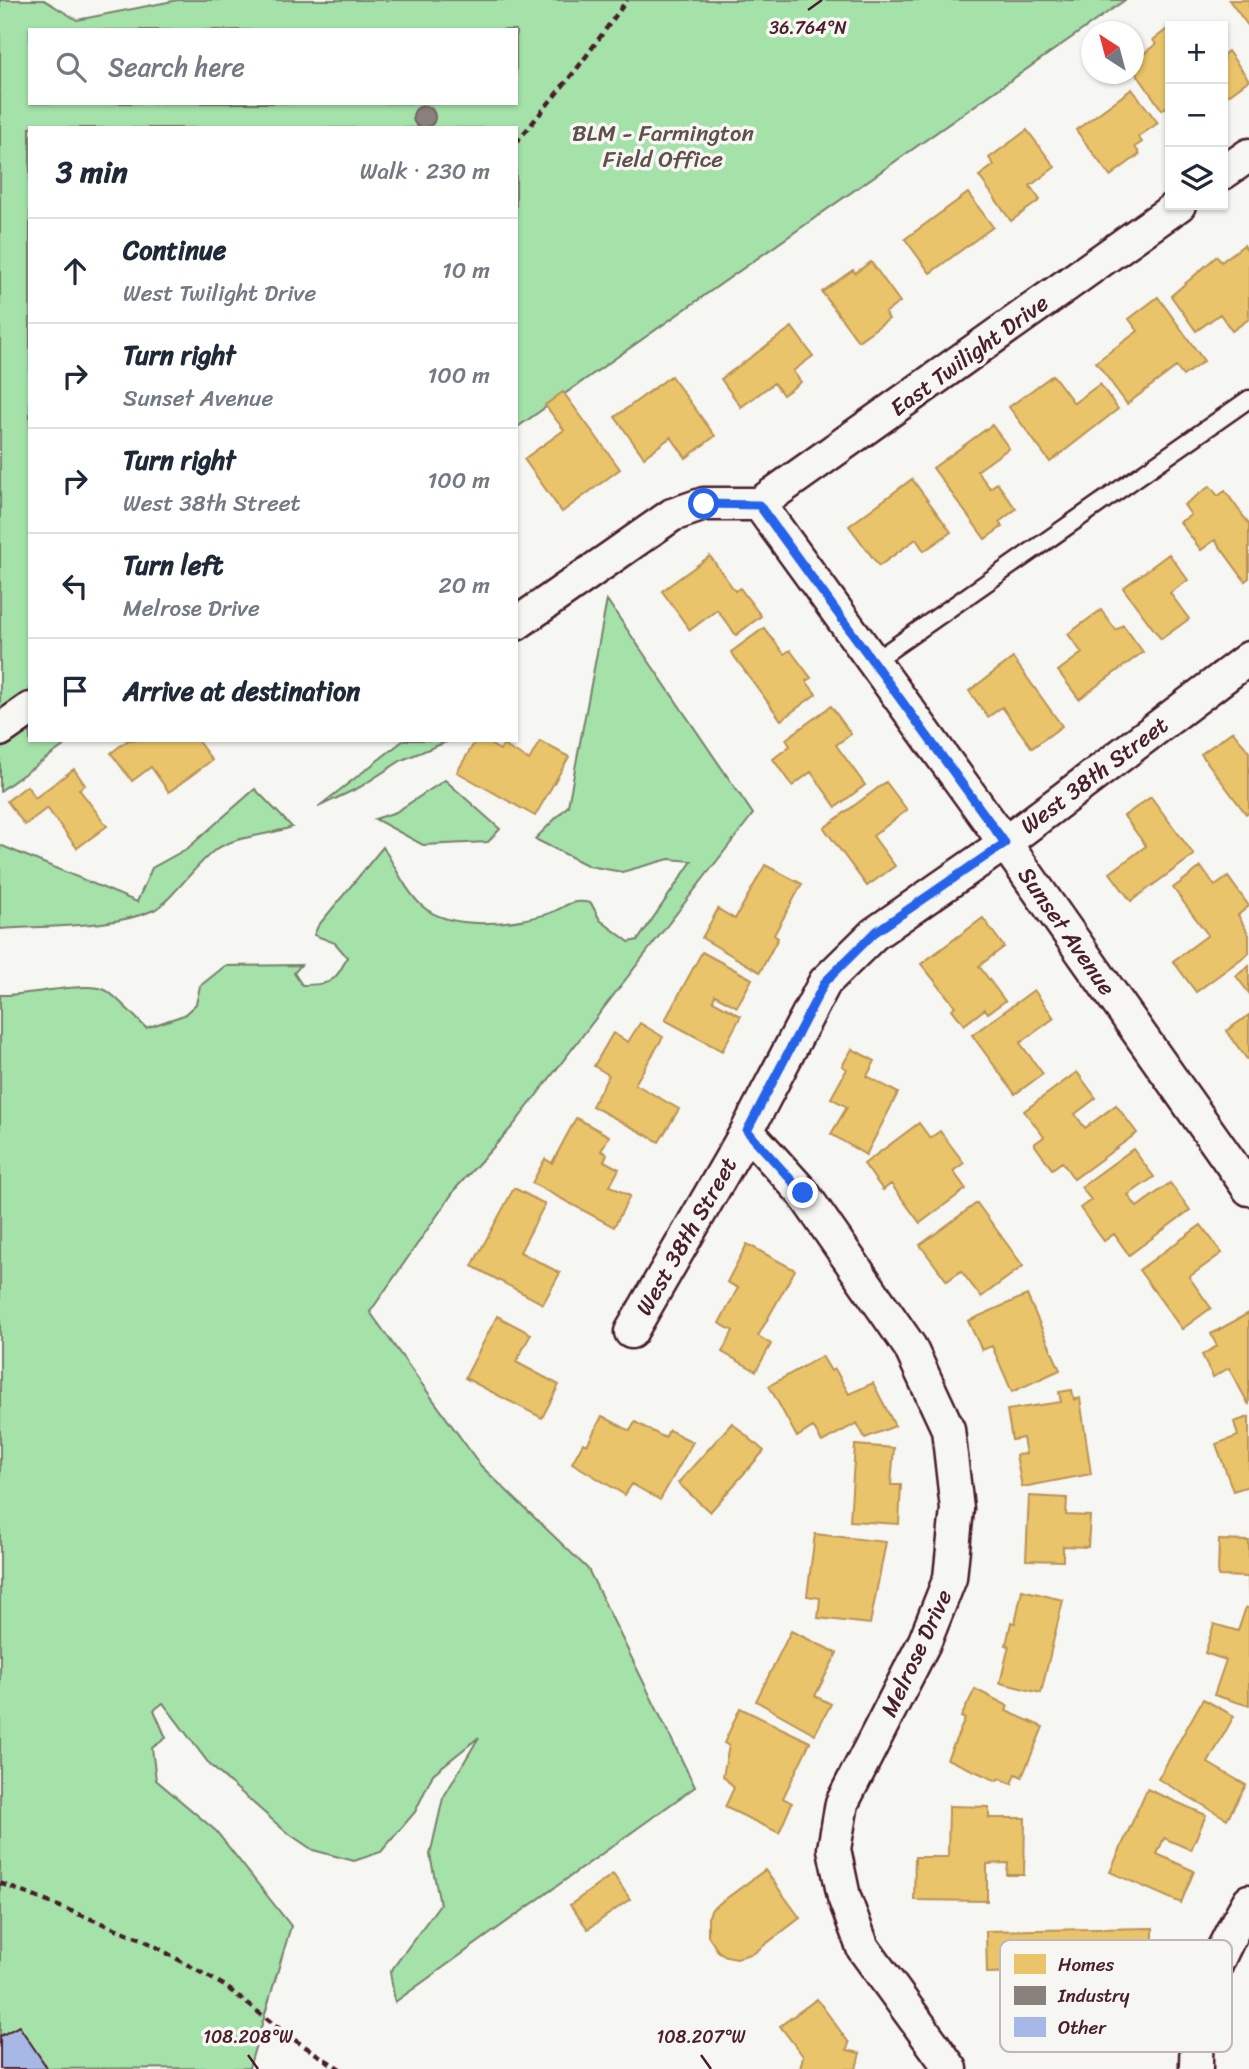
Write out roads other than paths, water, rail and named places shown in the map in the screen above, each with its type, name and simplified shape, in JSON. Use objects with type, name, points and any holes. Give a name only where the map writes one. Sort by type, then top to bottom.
[{"type":"street","points":[[1228,170],[1249,155]]},
{"type":"street","name":"East Twilight Drive","points":[[759,505],[1172,210]]},
{"type":"street","points":[[518,623],[672,515],[704,504],[759,505]]},
{"type":"street","name":"Sunset Avenue","points":[[759,505],[1005,843],[1249,1189]]},
{"type":"street","name":"West 38th Street","points":[[631,1332],[747,1131],[825,982],[874,933],[1005,843],[1249,658]]},
{"type":"street","points":[[0,730],[28,710]]},
{"type":"street","name":"Melrose Drive","points":[[747,1131],[803,1193],[910,1347],[948,1429],[957,1508],[950,1578],[925,1641],[842,1802],[834,1849],[844,1897],[863,1948],[951,2069]]},
{"type":"street","points":[[1228,1940],[1249,1901]]},
{"type":"lane","points":[[873,662],[1249,399]]},
{"type":"park label","name":"BLM - Farmington Field Office","points":[[663,146]]}]
